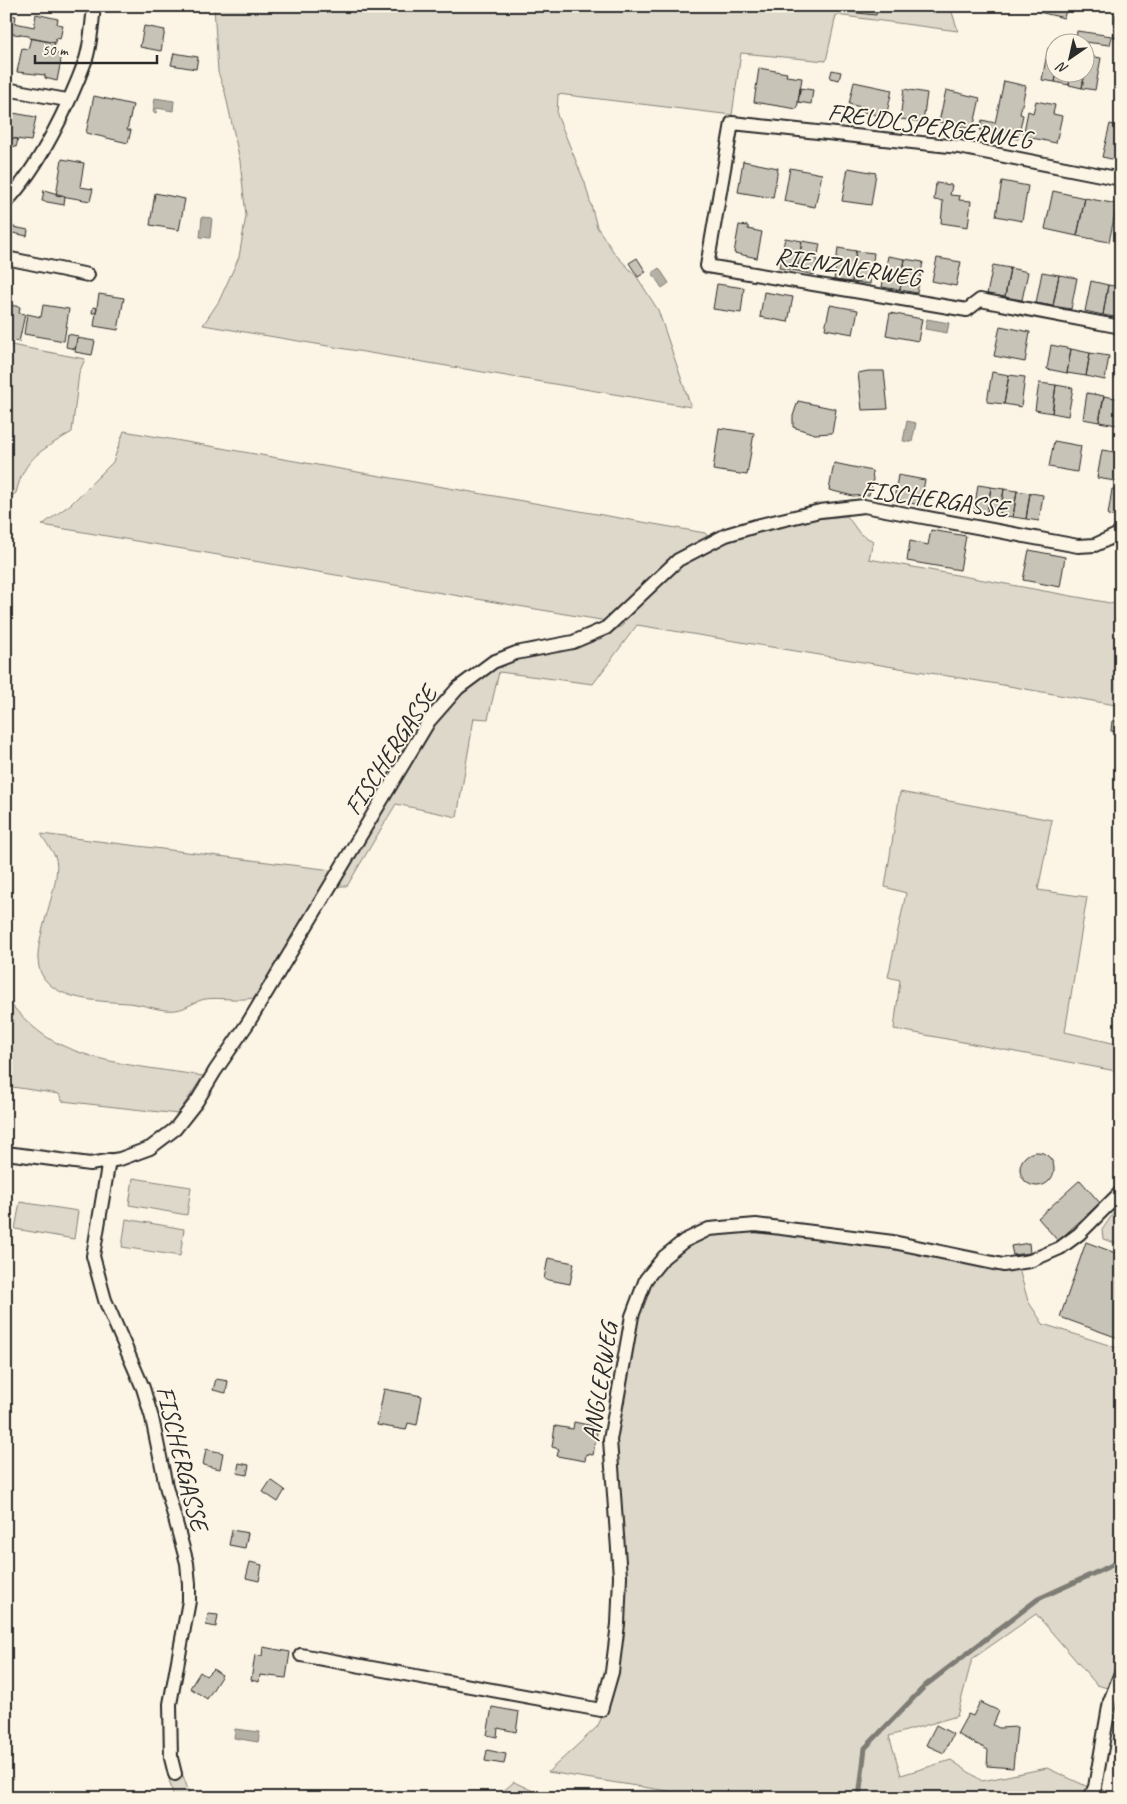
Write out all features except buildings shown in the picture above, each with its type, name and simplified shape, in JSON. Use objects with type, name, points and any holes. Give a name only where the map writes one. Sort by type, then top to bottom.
[{"type":"street","points":[[6,202],[22,185],[41,155],[67,100],[86,57],[94,6]]},
{"type":"street","points":[[6,89],[67,100]]},
{"type":"street","name":"FREUDLSPERGERWEG","points":[[732,123],[959,147],[1121,179]]},
{"type":"street","name":"RIENZNERWEG","points":[[732,123],[707,266],[967,310],[980,300],[1121,327]]},
{"type":"street","points":[[6,258],[88,275]]},
{"type":"street","name":"FISCHERGASSE","points":[[6,1152],[90,1164],[150,1148],[175,1129],[197,1102],[215,1071],[248,1023],[429,721],[458,688],[493,662],[516,653],[573,642],[606,628],[641,597],[663,572],[693,550],[756,526],[820,512],[864,506],[1078,546],[1095,545],[1121,532]]},
{"type":"street","name":"FISCHERGASSE","points":[[109,1160],[93,1256],[105,1300],[143,1388],[152,1418],[166,1486],[187,1563],[189,1601],[170,1704],[171,1758],[175,1774]]},
{"type":"street","name":"ANGLERWEG","points":[[301,1655],[601,1710],[612,1672],[620,1595],[610,1440],[632,1316],[646,1279],[664,1257],[684,1241],[709,1229],[756,1224],[893,1242],[1003,1265],[1030,1261],[1060,1248],[1079,1234],[1121,1192]]},
{"type":"street","points":[[1090,1798],[1095,1787],[1110,1701],[1121,1673]]},
{"type":"shaded area","points":[[214,6],[950,6],[958,31],[836,15],[826,61],[741,53],[732,115],[558,94],[557,115],[585,183],[597,227],[615,254],[637,277],[658,310],[691,407],[203,325],[219,301],[239,257],[246,216],[240,161],[225,92],[218,72]]},
{"type":"shaded area","points":[[155,98],[174,101],[173,111],[157,108],[156,113],[153,112]]},
{"type":"shaded area","points":[[202,217],[212,218],[210,238],[200,237]]},
{"type":"shaded area","points":[[659,268],[669,283],[662,288],[652,273]]},
{"type":"shaded area","points":[[927,319],[949,323],[947,333],[925,329]]},
{"type":"shaded area","points":[[6,344],[85,359],[79,373],[72,432],[51,444],[30,462],[24,471],[16,493],[6,500]]},
{"type":"shaded area","points":[[907,421],[916,423],[912,442],[903,441]]},
{"type":"shaded area","points":[[124,431],[705,533],[716,545],[752,530],[803,520],[847,516],[860,534],[873,541],[869,559],[1121,605],[1121,706],[637,625],[593,684],[499,672],[488,719],[474,718],[457,817],[396,804],[347,886],[336,886],[441,715],[466,691],[484,676],[504,664],[585,643],[612,632],[624,624],[42,525],[71,504],[113,462]]},
{"type":"shaded area","points":[[900,792],[1052,820],[1038,890],[1087,897],[1065,1032],[1121,1045],[1121,1072],[894,1029],[900,980],[888,977],[906,893],[885,887]]},
{"type":"shaded area","points":[[41,834],[332,870],[254,998],[205,999],[180,1009],[164,1010],[72,996],[59,991],[49,984],[41,974],[38,960],[41,935],[53,891],[57,865],[55,856]]},
{"type":"shaded area","points":[[6,999],[44,1036],[76,1051],[93,1057],[130,1065],[203,1076],[178,1114],[62,1101],[59,1094],[6,1086]]},
{"type":"shaded area","points":[[133,1178],[191,1187],[187,1215],[129,1205]]},
{"type":"shaded area","points":[[20,1202],[78,1211],[74,1239],[15,1229]]},
{"type":"shaded area","points":[[1121,1202],[1121,1245],[1103,1239],[1102,1230]]},
{"type":"shaded area","points":[[126,1219],[184,1229],[180,1256],[122,1247]]},
{"type":"shaded area","points":[[773,1230],[861,1240],[992,1268],[1019,1269],[1028,1301],[1043,1324],[1121,1349],[1121,1692],[1097,1685],[1036,1614],[972,1659],[957,1716],[889,1736],[901,1775],[951,1760],[982,1781],[1047,1768],[1112,1798],[712,1798],[548,1772],[597,1727],[607,1707],[616,1673],[614,1465],[617,1427],[642,1296],[657,1271],[681,1248],[710,1233]]},
{"type":"shaded area","points":[[235,1729],[260,1732],[258,1742],[234,1738]]},
{"type":"shaded area","points":[[165,1747],[176,1756],[191,1798],[174,1798],[167,1772]]},
{"type":"shaded area","points":[[514,1782],[533,1791],[528,1798],[495,1798]]},
{"type":"waterway","points":[[859,1798],[865,1748],[926,1685],[1038,1599],[1121,1561]]}]
